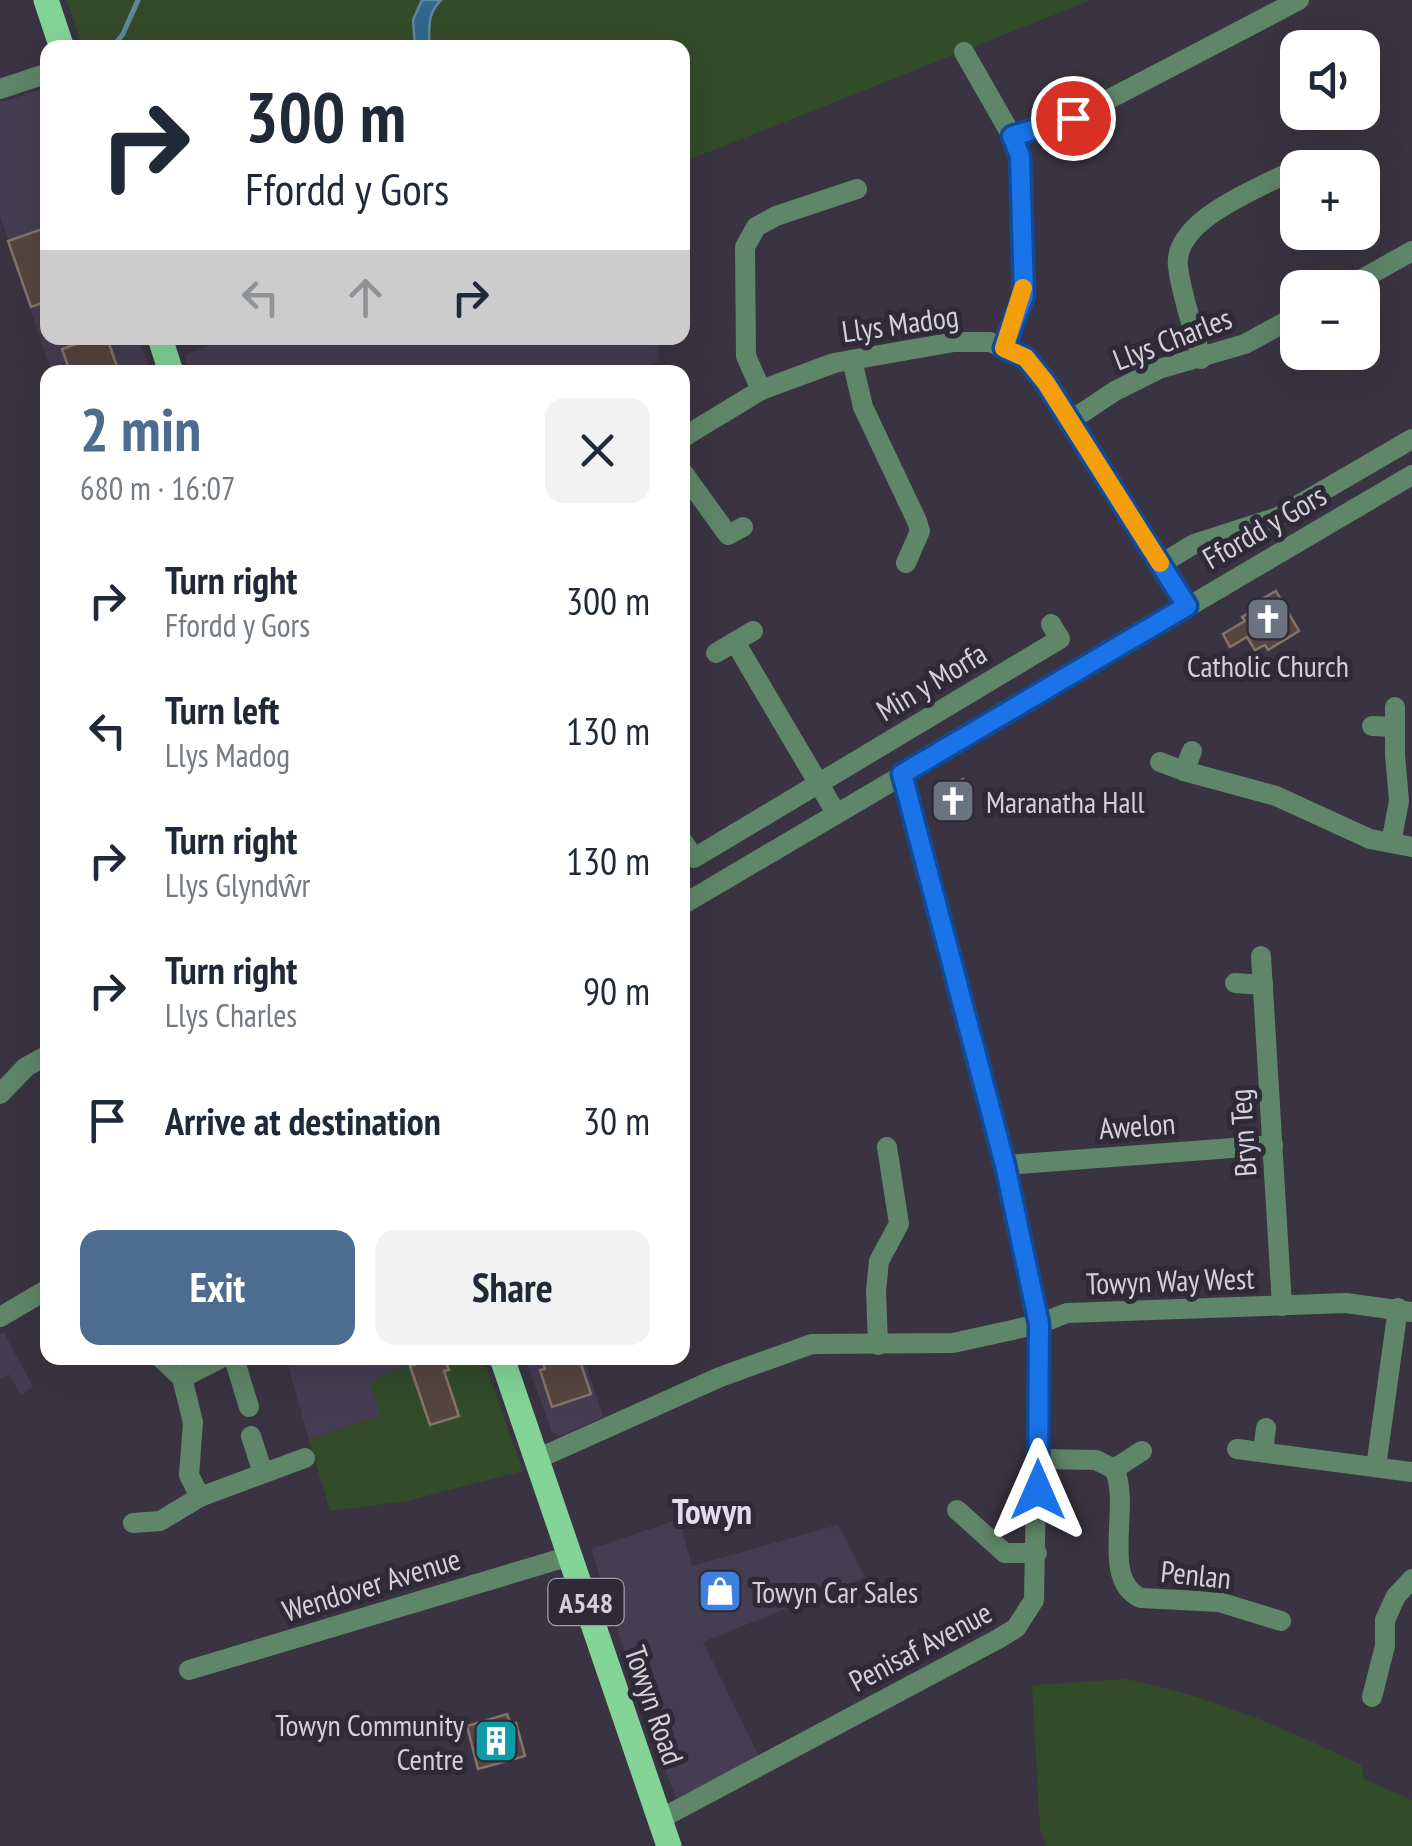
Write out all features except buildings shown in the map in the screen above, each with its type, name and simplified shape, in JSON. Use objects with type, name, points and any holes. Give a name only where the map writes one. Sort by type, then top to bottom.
[{"type":"main road","points":[[46,0],[59,40]]},
{"type":"main road","name":"Towyn Road","points":[[504,1365],[668,1846]]},
{"type":"street","points":[[1012,136],[1073,118],[1299,0]]},
{"type":"street","points":[[964,52],[1020,156],[1024,295],[1004,348],[1026,358],[1187,606]]},
{"type":"street","points":[[0,89],[40,75]]},
{"type":"street","points":[[1201,359],[1177,264],[1181,240],[1202,220],[1280,178]]},
{"type":"street","points":[[761,390],[746,356],[745,247],[756,227],[776,216],[857,189]]},
{"type":"street","points":[[1378,270],[1412,251]]},
{"type":"street","name":"Llys Charles","points":[[1070,421],[1115,391],[1159,370],[1245,344],[1280,325]]},
{"type":"street","name":"Llys Madog","points":[[690,433],[761,390],[834,363],[954,342],[990,342],[1004,348]]},
{"type":"street","points":[[852,360],[863,407],[928,520],[906,563]]},
{"type":"street","points":[[1160,564],[1194,544],[1278,518],[1412,439]]},
{"type":"street","name":"Ffordd y Gors","points":[[690,901],[1412,475]]},
{"type":"street","points":[[690,482],[728,535],[743,527]]},
{"type":"street","name":"Min y Morfa","points":[[690,852],[694,858],[1060,639],[1051,624]]},
{"type":"street","points":[[716,652],[744,636],[836,813]]},
{"type":"street","points":[[1160,762],[1188,761],[1370,838],[1402,845],[1387,720]]},
{"type":"street","name":"Penisaf Avenue","points":[[660,1819],[1016,1628],[1034,1600],[1039,1324],[1005,1165],[902,774]]},
{"type":"street","name":"Bryn Teg","points":[[1260,956],[1282,1306]]},
{"type":"street","points":[[1235,983],[1262,985]]},
{"type":"street","points":[[0,1094],[26,1067],[40,1059]]},
{"type":"street","name":"Awelon","points":[[1005,1165],[1273,1145]]},
{"type":"street","points":[[878,1345],[876,1291],[880,1262],[899,1224],[886,1148]]},
{"type":"street","points":[[0,1317],[40,1294]]},
{"type":"street","name":"Towyn Way West","points":[[537,1459],[720,1376],[812,1344],[953,1343],[1067,1314],[1346,1303],[1405,1310]]},
{"type":"street","points":[[1376,1466],[1405,1310]]},
{"type":"street","points":[[168,1365],[182,1378],[193,1422],[190,1475],[200,1497]]},
{"type":"street","points":[[182,1378],[208,1365]]},
{"type":"street","points":[[236,1365],[249,1407]]},
{"type":"street","points":[[1263,1452],[1266,1428]]},
{"type":"street","points":[[251,1436],[264,1473]]},
{"type":"street","points":[[1237,1449],[1412,1472]]},
{"type":"street","points":[[1038,1459],[1096,1460],[1114,1469],[1142,1451]]},
{"type":"street","points":[[144,1528],[200,1497],[305,1458]]},
{"type":"street","name":"Penlan","points":[[1114,1469],[1118,1485],[1120,1575],[1130,1594],[1219,1602],[1281,1621]]},
{"type":"street","points":[[957,1510],[1005,1553],[1037,1552]]},
{"type":"street","name":"Wendover Avenue","points":[[188,1670],[570,1556]]},
{"type":"street","points":[[1372,1697],[1386,1646],[1385,1620],[1396,1596],[1412,1580]]},
{"type":"shaded area","points":[[40,89],[40,338],[0,215],[0,103]]},
{"type":"shaded area","points":[[42,345],[141,345],[149,365],[49,365]]},
{"type":"shaded area","points":[[210,345],[659,345],[658,361],[651,365],[188,365],[184,355]]},
{"type":"shaded area","points":[[4,1333],[33,1387],[21,1395],[9,1374],[0,1379],[0,1335]]},
{"type":"shaded area","points":[[288,1365],[414,1365],[378,1376],[380,1416],[309,1440]]},
{"type":"shaded area","points":[[528,1365],[586,1365],[603,1417],[562,1435],[552,1432]]},
{"type":"shaded area","points":[[679,1519],[692,1566],[838,1525],[865,1577],[703,1642],[760,1758],[676,1798],[591,1549]]},
{"type":"green space","points":[[67,0],[1092,0],[690,159],[690,40],[80,40]]},
{"type":"green space","points":[[413,1365],[485,1365],[523,1471],[407,1501],[330,1511],[309,1440],[380,1416],[370,1383],[378,1381],[377,1376]]},
{"type":"green space","points":[[1125,1679],[1246,1714],[1361,1765],[1364,1779],[1412,1800],[1412,1846],[1046,1846],[1040,1828],[1032,1685]]},
{"type":"water","points":[[422,0],[441,0],[431,16],[429,40],[414,40],[413,20]]},
{"type":"waterway","points":[[118,40],[138,0]]},
{"type":"slow traffic","points":[[1023,288],[1024,295],[1004,348],[1026,358],[1046,383],[1160,563]]},
{"type":"place","name":"Catholic Church","points":[[1268,619]]},
{"type":"place","name":"Maranatha Hall","points":[[953,801]]},
{"type":"place","name":"Towyn Car Sales","points":[[720,1591]]},
{"type":"place","name":"Towyn Community Centre","points":[[496,1741]]},
{"type":"district","name":"Towyn","points":[[712,1511]]},
{"type":"route","points":[[1038,1490],[1039,1324],[1005,1165],[902,774],[1187,606],[1046,383],[1026,358],[1004,348],[1024,295],[1020,156],[1012,136],[1073,118]]}]
